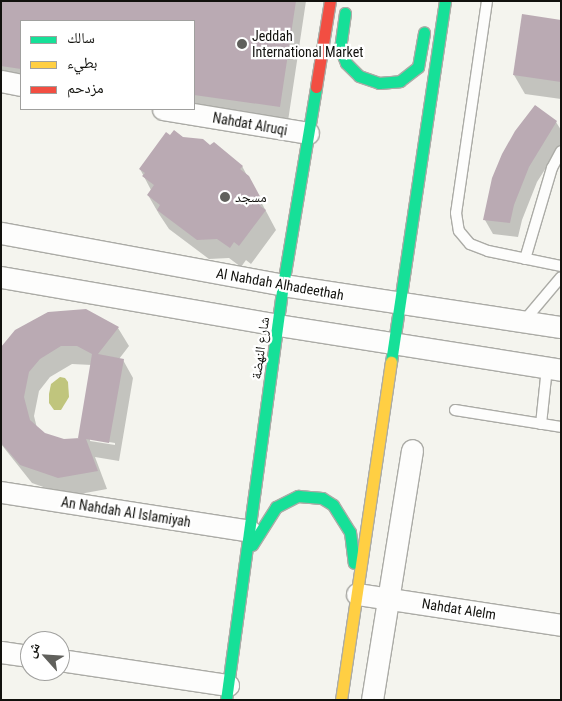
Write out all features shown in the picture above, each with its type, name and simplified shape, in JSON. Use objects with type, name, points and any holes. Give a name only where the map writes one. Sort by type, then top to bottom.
[{"type":"street","name":"شارع النهضة","points":[[227,693],[250,531],[286,326],[284,285],[330,1]]},
{"type":"street","points":[[346,1],[340,48],[346,63],[359,76],[379,83],[400,81],[418,67],[427,20]]},
{"type":"street","points":[[341,700],[357,594],[385,342],[400,303],[445,1]]},
{"type":"street","points":[[1,81],[20,85]]},
{"type":"street","name":"Nahdat Alruqi","points":[[169,110],[308,133]]},
{"type":"street","name":"Al Nahdah Alhadeethah","points":[[1,233],[284,285],[561,327]]},
{"type":"street","points":[[1,277],[286,326],[554,369]]},
{"type":"street","points":[[372,700],[412,450]]},
{"type":"street","name":"An Nahdah Al Islamiyah","points":[[1,492],[250,531]]},
{"type":"street","points":[[247,554],[276,507],[298,496],[322,498],[333,505],[350,532],[357,594]]},
{"type":"street","name":"Nahdat Alelm","points":[[357,594],[561,625]]},
{"type":"street","points":[[1,652],[20,655]]},
{"type":"street","points":[[70,662],[227,693]]},
{"type":"lane","points":[[487,1],[456,213],[459,231],[470,244],[488,251],[561,266]]},
{"type":"lane","points":[[524,258],[552,168],[561,151]]},
{"type":"lane","points":[[524,322],[561,277]]},
{"type":"lane","points":[[541,424],[554,369]]},
{"type":"lane","points":[[455,410],[561,427]]},
{"type":"shaded area","points":[[60,377],[65,378],[68,382],[69,397],[61,410],[54,410],[49,403],[49,394],[51,384]]},
{"type":"building","name":"Jeddah International Market","points":[[1,1],[296,1],[280,107],[195,95],[195,20],[20,20],[20,69],[1,66]]},
{"type":"building","points":[[522,14],[561,20],[561,82],[513,75]]},
{"type":"building","points":[[535,105],[557,121],[529,167],[514,205],[510,223],[483,220],[492,178],[502,154],[515,131]]},
{"type":"building","points":[[174,130],[183,137],[203,139],[210,145],[214,142],[243,166],[240,169],[249,176],[263,202],[260,206],[266,210],[239,246],[234,242],[230,248],[217,239],[197,240],[157,210],[160,205],[147,195],[154,185],[142,176],[145,173],[139,169],[166,132],[170,135]]},
{"type":"building","points":[[86,309],[119,327],[98,354],[124,359],[109,443],[86,439],[98,471],[58,478],[20,465],[1,443],[1,347],[15,330],[48,312]],"holes":[[[61,346],[77,346],[92,354],[78,438],[80,438],[64,439],[45,433],[30,420],[24,397],[29,372],[40,359]]]},
{"type":"traffic: fast","points":[[391,362],[445,1]]},
{"type":"traffic: fast","points":[[345,13],[340,48],[346,63],[359,76],[379,83],[400,81],[418,67],[424,33]]},
{"type":"traffic: fast","points":[[226,700],[283,285],[316,87]]},
{"type":"traffic: fast","points":[[252,545],[276,507],[298,496],[322,498],[333,505],[350,532],[354,563]]},
{"type":"traffic: slow","points":[[341,700],[391,362]]},
{"type":"traffic: jam","points":[[316,87],[330,1]]},
{"type":"place","name":"Jeddah International Market","points":[[242,44]]},
{"type":"place","name":"مسجد","points":[[225,197]]}]
